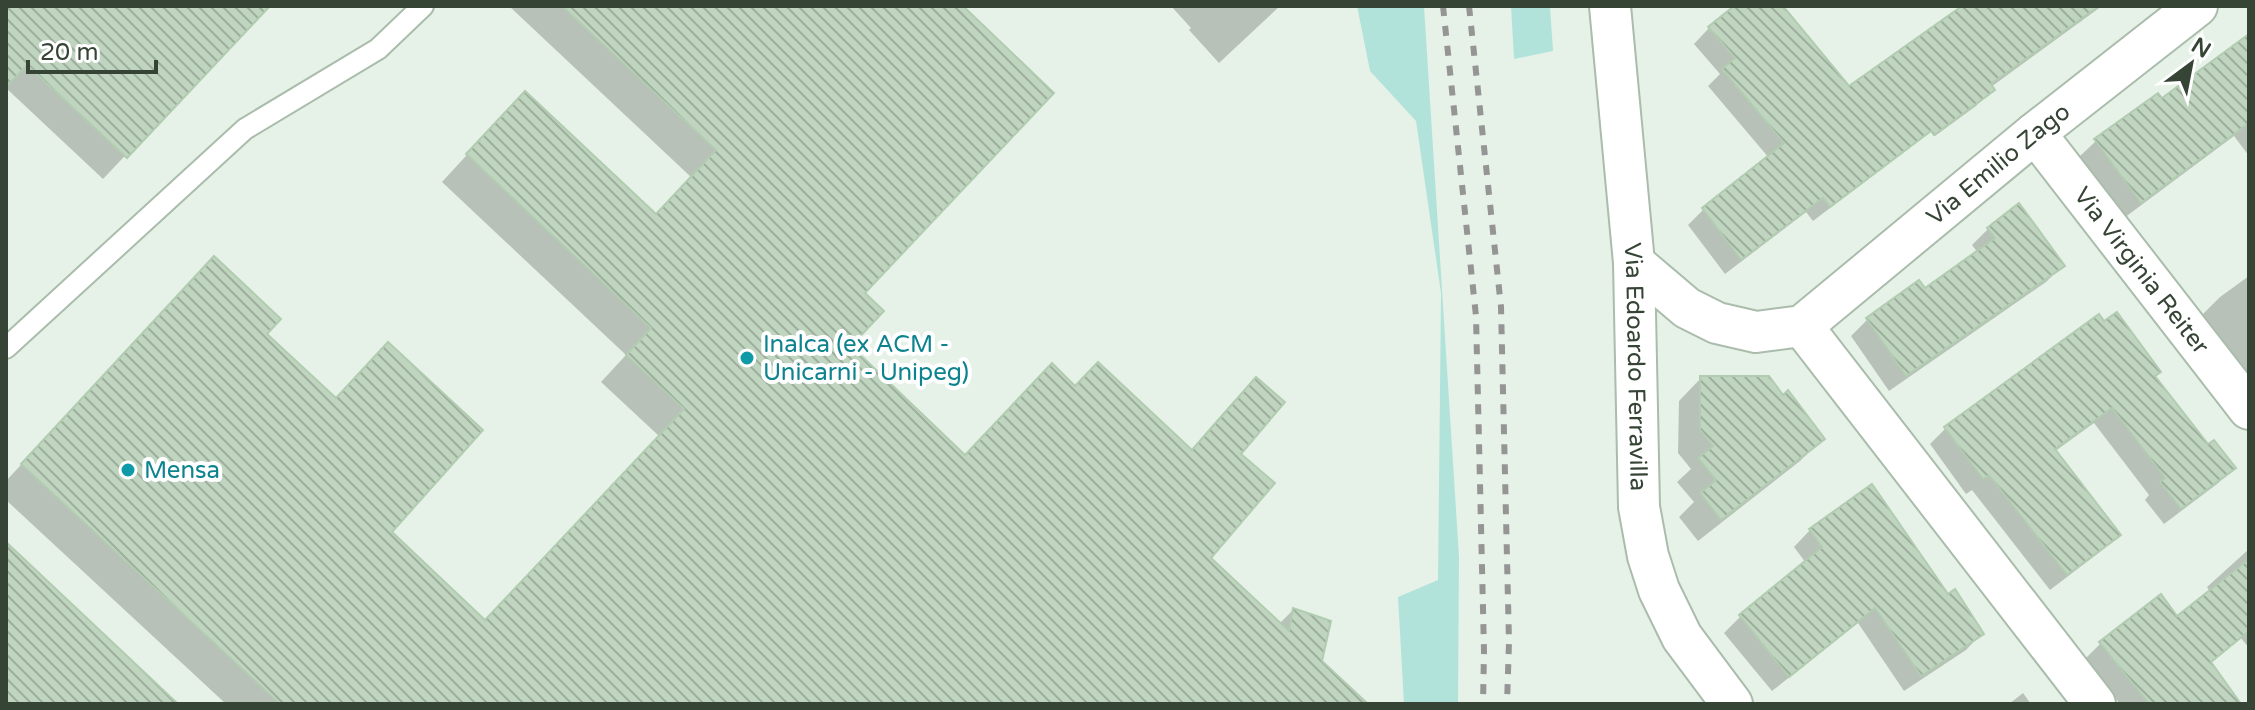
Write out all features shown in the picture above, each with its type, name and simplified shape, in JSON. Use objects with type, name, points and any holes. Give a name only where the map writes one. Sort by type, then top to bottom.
[{"type":"street","name":"Via Edoardo Ferravilla","points":[[1610,6],[1634,263],[1639,507],[1648,556],[1659,590],[1682,637],[1732,704]]},
{"type":"street","name":"Via Emilio Zago","points":[[1802,326],[2035,133],[2197,6]]},
{"type":"street","name":"Via Virginia Reiter","points":[[2035,133],[2249,409]]},
{"type":"street","points":[[1634,263],[1687,308],[1717,323],[1756,332],[1802,326],[2095,704]]},
{"type":"lane","points":[[6,348],[245,129],[378,49],[423,6]]},
{"type":"shaded area","points":[[1357,6],[1424,6],[1459,557],[1458,704],[1404,704],[1398,597],[1438,580],[1441,293],[1416,121],[1370,71]]},
{"type":"shaded area","points":[[1511,6],[1550,6],[1553,51],[1514,59]]},
{"type":"building","points":[[6,6],[270,6],[127,158],[27,65],[6,87]]},
{"type":"building","name":"Inalca (ex ACM - Unicarni - Unipeg)","points":[[562,6],[963,6],[1054,93],[865,293],[884,311],[851,346],[965,455],[1052,363],[1075,386],[1098,362],[1192,450],[1256,377],[1285,402],[1241,454],[1275,483],[1211,558],[1289,631],[1293,608],[1331,621],[1322,661],[1368,704],[280,704],[21,464],[214,256],[281,319],[267,334],[336,398],[388,342],[483,430],[392,532],[485,620],[684,409],[626,355],[651,328],[466,154],[525,91],[656,214],[716,150]]},
{"type":"building","points":[[1734,6],[1783,6],[1849,86],[1962,6],[2099,6],[1991,84],[1995,90],[1934,135],[1931,131],[1830,207],[1823,198],[1741,260],[1702,208],[1784,143],[1722,69],[1735,58],[1708,27]]},
{"type":"building","points":[[2249,34],[2249,123],[2141,203],[2094,139],[2158,93],[2162,98]]},
{"type":"building","points":[[2019,203],[2065,266],[1906,376],[1866,318],[1919,280],[1925,288],[1995,238],[1987,228]]},
{"type":"building","points":[[2117,312],[2161,372],[2155,376],[2208,444],[2214,440],[2236,468],[2181,509],[2160,482],[2165,478],[2112,408],[2055,449],[2121,535],[2067,575],[1989,475],[1983,479],[1944,427],[2099,314],[2104,321]]},
{"type":"building","points":[[1700,376],[1769,376],[1783,395],[1788,390],[1825,439],[1721,520],[1700,493],[1716,480],[1698,458],[1713,446],[1700,430]]},
{"type":"building","points":[[1872,484],[1948,594],[1955,589],[1984,634],[1921,676],[1875,608],[1789,677],[1739,615],[1822,547],[1809,529]]},
{"type":"building","points":[[6,542],[178,704],[6,704]]},
{"type":"building","points":[[2249,559],[2249,631],[2211,662],[2241,704],[2149,704],[2099,642],[2161,594],[2177,616]]},
{"type":"railway","points":[[1443,6],[1476,316],[1483,704]]},
{"type":"railway","points":[[1469,6],[1501,307],[1509,642],[1507,704]]},
{"type":"place","name":"Inalca (ex ACM - Unicarni - Unipeg)","points":[[747,358]]},
{"type":"place","name":"Mensa","points":[[128,470]]}]
